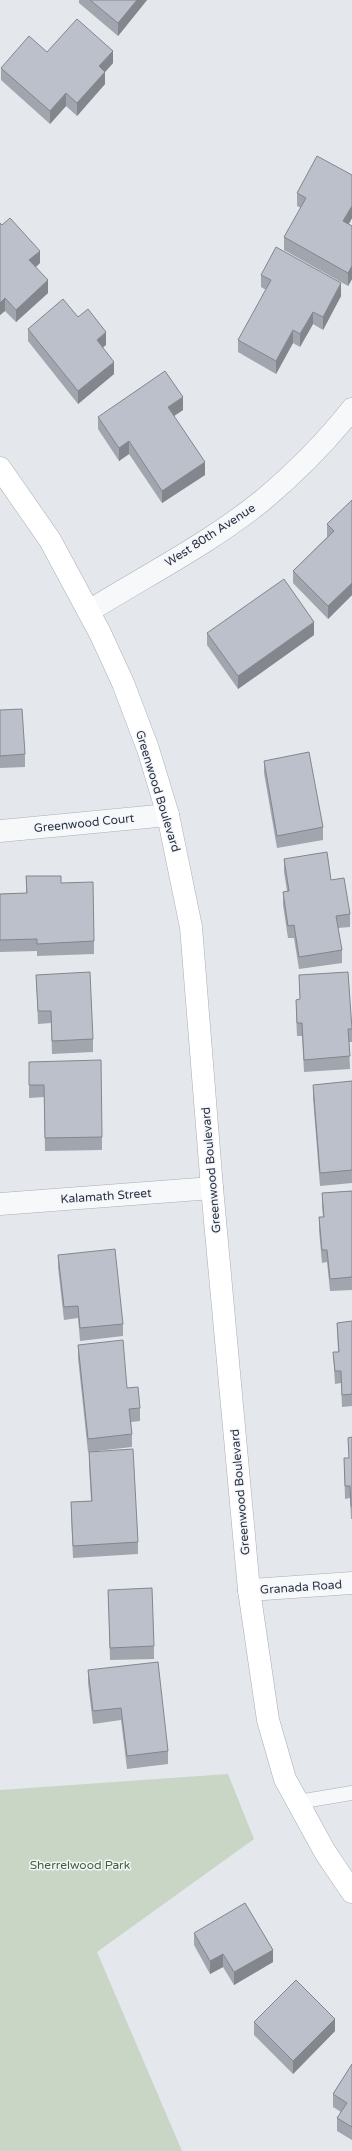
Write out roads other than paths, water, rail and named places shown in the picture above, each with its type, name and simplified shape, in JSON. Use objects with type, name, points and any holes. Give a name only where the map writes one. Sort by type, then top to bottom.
[{"type":"street","name":"West 80th Avenue","points":[[89,611],[215,534],[263,500],[331,435],[352,409]]},
{"type":"street","name":"Greenwood Boulevard","points":[[0,468],[50,540],[89,611],[123,683],[148,749],[178,854],[191,927],[212,1188],[249,1590],[268,1720],[285,1779],[325,1852],[352,1892]]},
{"type":"street","name":"Greenwood Court","points":[[0,831],[168,815]]},
{"type":"street","name":"Kalamath Street","points":[[0,1204],[212,1188]]},
{"type":"street","name":"Granada Road","points":[[249,1590],[352,1583]]},
{"type":"lane","points":[[298,1802],[352,1793]]},
{"type":"park label","name":"Sherrelwood Park","points":[[80,1865]]}]
